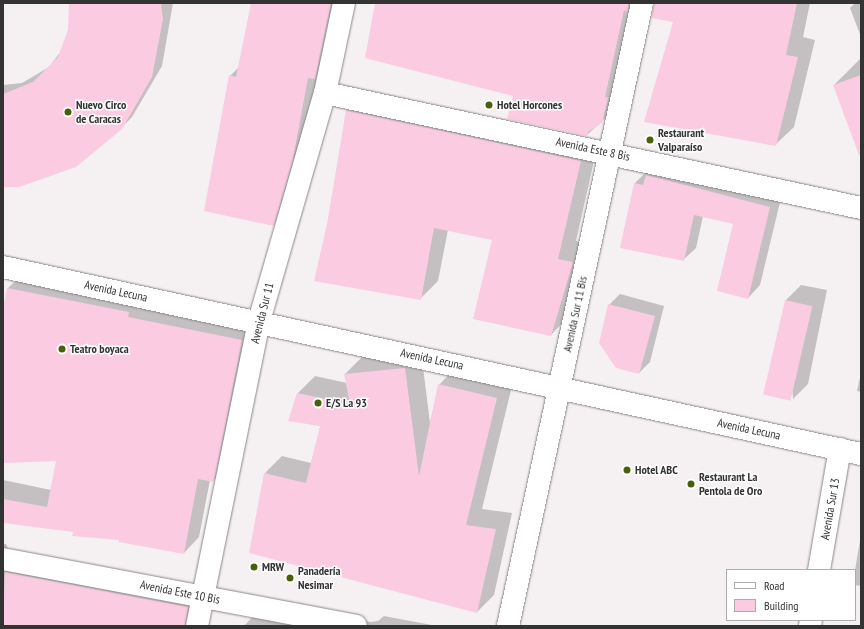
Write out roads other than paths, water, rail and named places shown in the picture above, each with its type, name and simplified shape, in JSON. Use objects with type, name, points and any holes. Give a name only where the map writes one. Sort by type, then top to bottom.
[{"type":"street","name":"Avenida Sur 11","points":[[197,626],[259,321],[325,93],[344,3]]},
{"type":"street","name":"Avenida Sur 11 Bis","points":[[508,626],[642,3]]},
{"type":"street","name":"Avenida Este 8 Bis","points":[[325,93],[610,152],[861,208]]},
{"type":"street","name":"Avenida Lecuna","points":[[3,267],[259,321],[851,451]]},
{"type":"street","name":"Avenida Sur 13","points":[[819,569],[851,451]]},
{"type":"street","name":"Avenida Este 10 Bis","points":[[3,559],[356,626]]},
{"type":"place","name":"Hotel Horcones","points":[[489,105]]},
{"type":"place","name":"Nuevo Circo de Caracas","points":[[68,112]]},
{"type":"place","name":"Restaurant Valparaíso","points":[[650,140]]},
{"type":"place","name":"Teatro boyaca","points":[[62,349]]},
{"type":"place","name":"E/S La 93","points":[[318,403]]},
{"type":"place","name":"Hotel ABC","points":[[627,470]]},
{"type":"place","name":"Restaurant La Pentola de Oro","points":[[691,484]]},
{"type":"place","name":"MRW","points":[[254,567]]},
{"type":"place","name":"Panadería Nesimar","points":[[290,578]]}]
